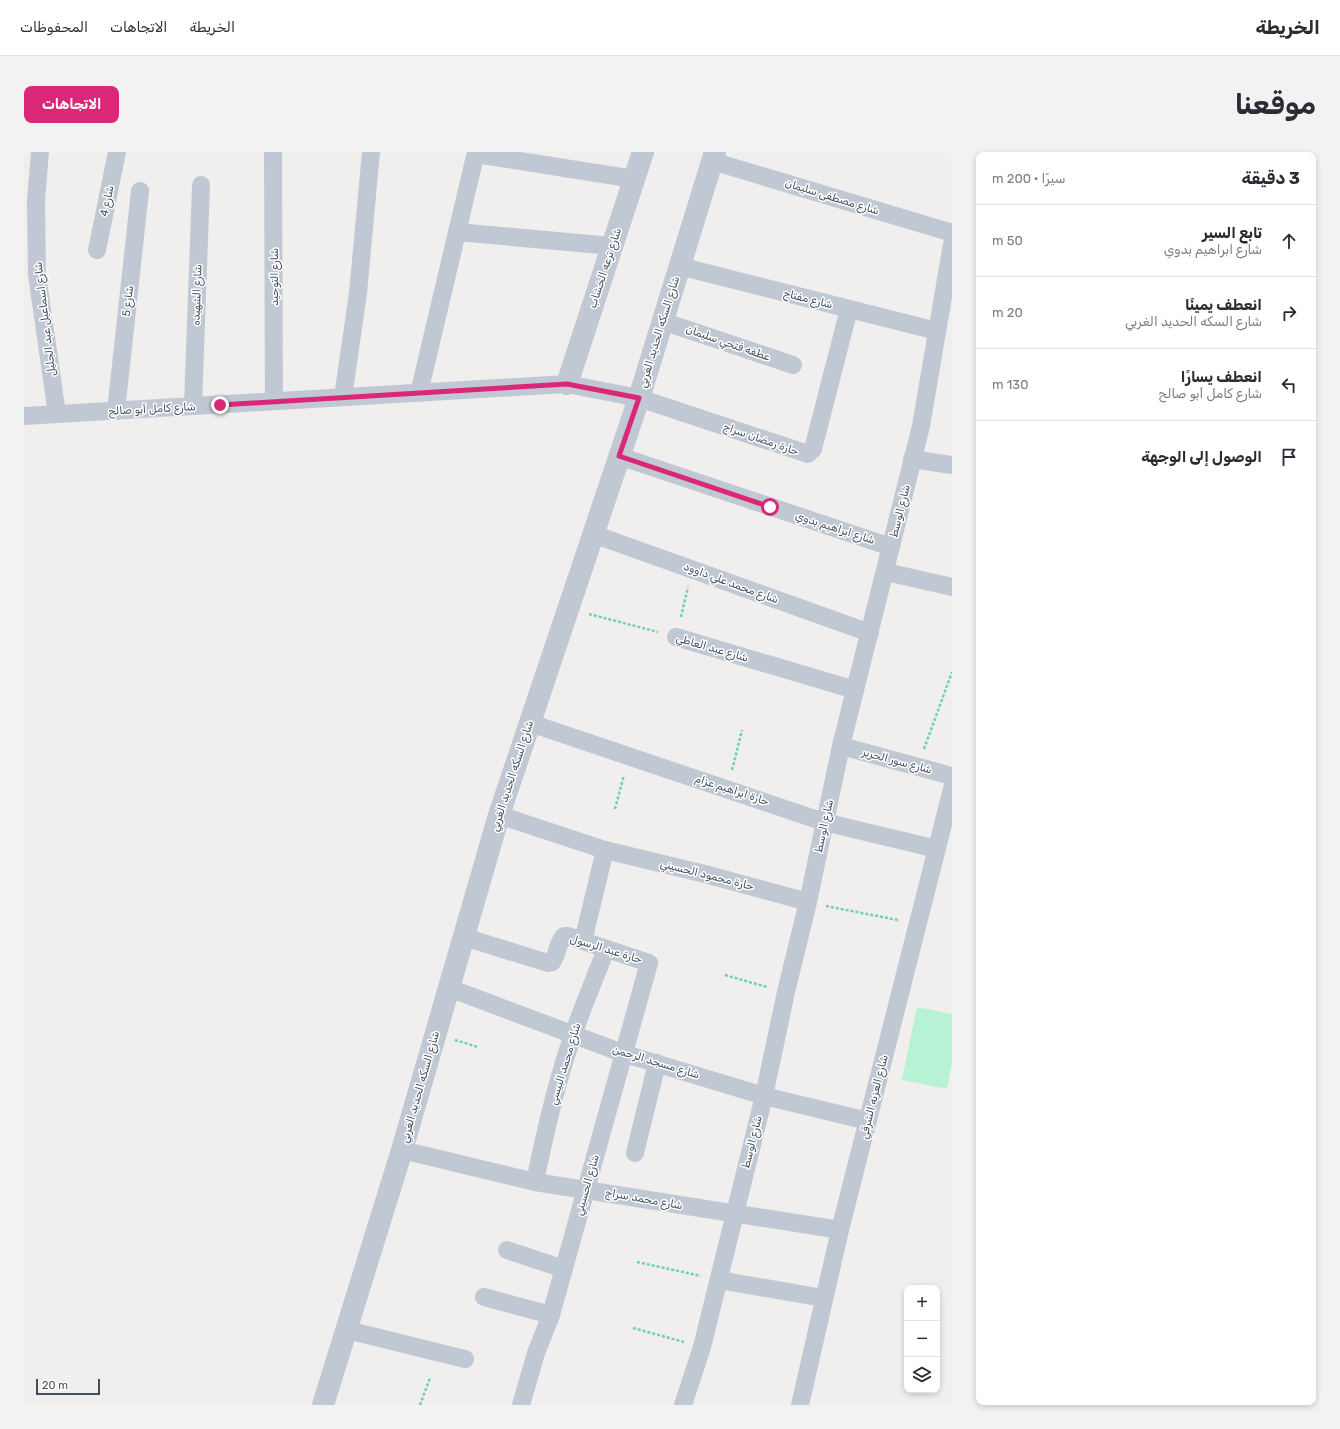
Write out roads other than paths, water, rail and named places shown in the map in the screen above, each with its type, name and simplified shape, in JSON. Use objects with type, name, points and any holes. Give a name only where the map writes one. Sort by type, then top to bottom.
[{"type":"street","name":"شارع اسماعيل عبد الجليل","points":[[40,152],[36,201],[37,276],[57,414]]},
{"type":"street","name":"شارع 4","points":[[97,250],[117,152]]},
{"type":"street","name":"شارع التوحيد","points":[[273,152],[274,401]]},
{"type":"street","points":[[343,397],[358,293],[371,152]]},
{"type":"street","name":"شارع ترعه الخشاب","points":[[567,384],[643,152]]},
{"type":"street","points":[[419,393],[476,153],[634,179]]},
{"type":"street","name":"شارع مصطفى سليمان","points":[[713,156],[952,233]]},
{"type":"street","name":"شارع السكه الحديد الغربي","points":[[323,1405],[402,1150],[499,815],[639,398],[713,156]]},
{"type":"street","name":"شارع الشهيده","points":[[193,406],[201,185]]},
{"type":"street","name":"شارع 5","points":[[116,411],[140,191]]},
{"type":"street","points":[[457,232],[612,246]]},
{"type":"street","name":"شارع الوسط","points":[[683,1405],[702,1347],[764,1096],[786,992],[808,902],[841,746],[886,572],[921,426],[937,331],[948,291],[952,244]]},
{"type":"street","name":"شارع مفتاح","points":[[679,266],[937,331]]},
{"type":"street","name":"حارة رمضان سراج","points":[[639,398],[808,454],[813,449],[849,309]]},
{"type":"street","name":"عطفه فتحي سليمان","points":[[662,321],[793,365]]},
{"type":"street","name":"شارع كامل أبو صالح","points":[[24,416],[567,384],[639,398]]},
{"type":"street","name":"شارع ابراهيم بدوي","points":[[619,456],[891,547]]},
{"type":"street","points":[[912,459],[952,465]]},
{"type":"street","name":"شارع محمد علي داوود","points":[[593,534],[870,633]]},
{"type":"street","points":[[886,572],[952,587]]},
{"type":"street","name":"شارع عبد العاطي","points":[[676,637],[855,690]]},
{"type":"street","name":"حارة ابراهيم عزام","points":[[530,723],[628,757],[727,788],[824,822],[937,849]]},
{"type":"street","name":"شارع سور الحرير","points":[[841,746],[952,776]]},
{"type":"street","name":"شارع العزبه الشرقي","points":[[800,1405],[823,1298],[952,789]]},
{"type":"street","name":"حارة محمود الحسيني","points":[[499,815],[605,850],[705,874],[808,902]]},
{"type":"street","points":[[583,941],[605,850]]},
{"type":"street","name":"حارة عبد الرسول","points":[[464,937],[548,963],[552,962],[555,958],[560,940],[564,936],[649,963]]},
{"type":"street","name":"شارع محمد البيسي","points":[[535,1182],[546,1129],[573,1035],[606,949]]},
{"type":"street","name":"شارع الحسيني","points":[[521,1405],[536,1353],[551,1316],[585,1189],[625,1054],[649,963]]},
{"type":"street","name":"شارع مسجد الرحمن","points":[[449,988],[625,1054],[764,1096],[868,1121]]},
{"type":"street","points":[[636,1153],[657,1063]]},
{"type":"street","name":"شارع محمد سراج","points":[[402,1150],[535,1182],[840,1230]]},
{"type":"street","points":[[507,1250],[564,1269]]},
{"type":"street","points":[[719,1280],[823,1298]]},
{"type":"street","points":[[484,1296],[551,1316]]},
{"type":"street","points":[[346,1330],[465,1359]]}]
